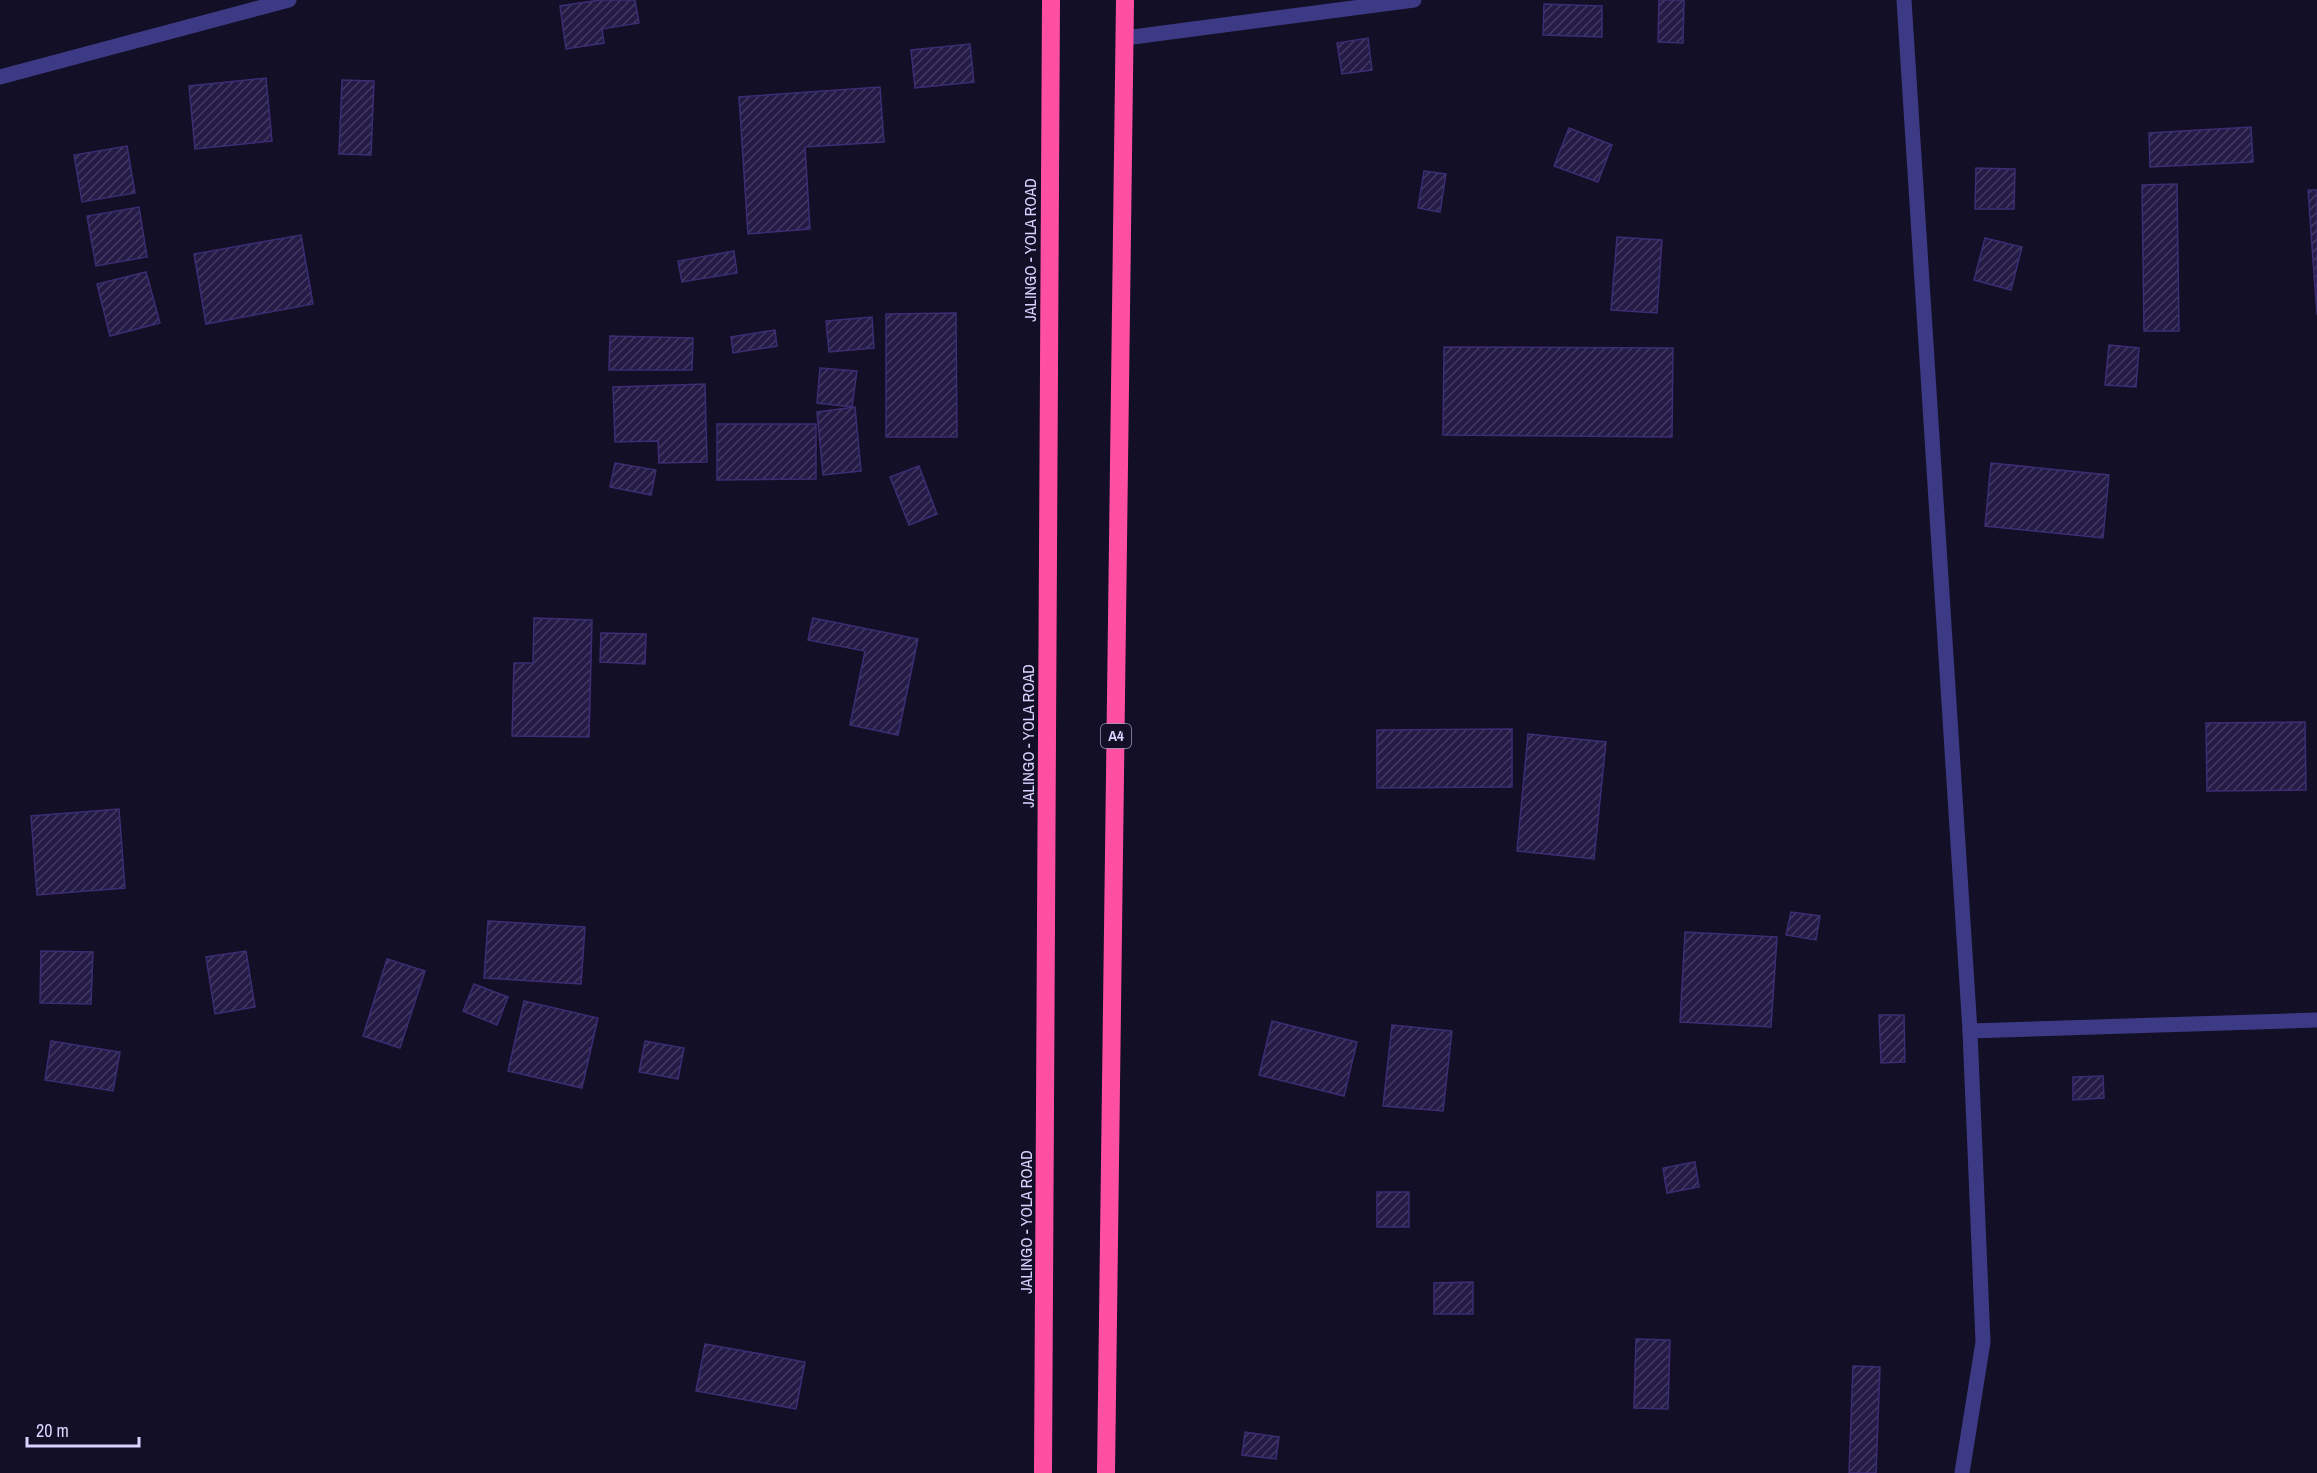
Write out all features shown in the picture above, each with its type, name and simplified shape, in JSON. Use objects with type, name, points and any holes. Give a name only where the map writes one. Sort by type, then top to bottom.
[{"type":"highway","name":"JALINGO - YOLA ROAD","points":[[1042,1473],[1051,0]]},
{"type":"highway","name":"A4","points":[[1106,1473],[1125,0]]},
{"type":"street","points":[[0,77],[289,0]]},
{"type":"street","points":[[1125,38],[1414,0]]},
{"type":"street","points":[[1904,0],[1970,1031],[1983,1342],[1962,1473]]},
{"type":"street","points":[[1970,1031],[2317,1020]]},
{"type":"building","points":[[600,0],[635,0],[639,23],[602,29],[604,43],[566,49],[560,6]]},
{"type":"building","points":[[1659,0],[1684,0],[1683,43],[1658,42]]},
{"type":"building","points":[[1544,4],[1602,6],[1602,37],[1543,35]]},
{"type":"building","points":[[1368,38],[1372,70],[1342,74],[1337,43]]},
{"type":"building","points":[[970,44],[974,82],[915,88],[911,50]]},
{"type":"building","points":[[266,78],[272,141],[195,149],[189,86]]},
{"type":"building","points":[[342,80],[374,81],[371,155],[339,154]]},
{"type":"building","points":[[880,87],[884,142],[805,147],[810,229],[748,234],[739,97]]},
{"type":"building","points":[[2251,127],[2253,162],[2150,167],[2149,133]]},
{"type":"building","points":[[1569,128],[1612,145],[1598,182],[1554,166]]},
{"type":"building","points":[[127,146],[135,193],[82,202],[74,155]]},
{"type":"building","points":[[1976,168],[2015,169],[2014,209],[1975,209]]},
{"type":"building","points":[[1424,171],[1446,174],[1440,212],[1418,208]]},
{"type":"building","points":[[2177,184],[2179,331],[2144,331],[2142,185]]},
{"type":"building","points":[[2308,190],[2317,190],[2317,315]]},
{"type":"building","points":[[139,207],[147,257],[96,266],[87,216]]},
{"type":"building","points":[[301,235],[313,304],[206,324],[194,254]]},
{"type":"building","points":[[1617,237],[1662,240],[1657,313],[1611,310]]},
{"type":"building","points":[[1985,238],[2022,247],[2011,290],[1974,280]]},
{"type":"building","points":[[734,251],[737,273],[682,282],[678,261]]},
{"type":"building","points":[[146,272],[160,323],[110,336],[97,284]]},
{"type":"building","points":[[956,313],[957,437],[886,437],[886,314]]},
{"type":"building","points":[[872,317],[874,348],[829,352],[826,321]]},
{"type":"building","points":[[775,330],[777,346],[733,353],[731,337]]},
{"type":"building","points":[[610,336],[693,338],[692,370],[609,370]]},
{"type":"building","points":[[2109,345],[2139,348],[2136,387],[2105,385]]},
{"type":"building","points":[[1444,347],[1673,348],[1672,437],[1443,435]]},
{"type":"building","points":[[820,368],[857,371],[852,407],[817,403]]},
{"type":"building","points":[[705,384],[707,462],[659,463],[658,441],[615,442],[613,387]]},
{"type":"building","points":[[855,407],[861,471],[823,475],[817,412]]},
{"type":"building","points":[[717,424],[816,424],[816,479],[717,480]]},
{"type":"building","points":[[615,463],[656,470],[651,495],[610,487]]},
{"type":"building","points":[[1991,463],[2109,475],[2103,538],[1985,526]]},
{"type":"building","points":[[919,466],[937,514],[909,525],[890,477]]},
{"type":"building","points":[[534,618],[592,620],[589,737],[512,736],[514,663],[533,663]]},
{"type":"building","points":[[813,618],[918,639],[898,735],[850,725],[865,651],[808,640]]},
{"type":"building","points":[[601,633],[646,634],[645,664],[600,662]]},
{"type":"building","points":[[2305,722],[2306,790],[2207,791],[2206,723]]},
{"type":"building","points":[[1512,729],[1512,787],[1377,788],[1377,730]]},
{"type":"building","points":[[1528,734],[1606,742],[1594,859],[1517,851]]},
{"type":"building","points":[[119,809],[125,888],[37,895],[31,816]]},
{"type":"building","points":[[1791,912],[1820,916],[1816,940],[1786,935]]},
{"type":"building","points":[[488,921],[585,927],[581,984],[484,978]]},
{"type":"building","points":[[1685,932],[1777,937],[1771,1027],[1680,1022]]},
{"type":"building","points":[[41,951],[93,952],[91,1004],[40,1003]]},
{"type":"building","points":[[246,951],[255,1007],[215,1014],[206,957]]},
{"type":"building","points":[[387,959],[425,971],[400,1048],[363,1036]]},
{"type":"building","points":[[474,984],[508,997],[497,1025],[463,1011]]},
{"type":"building","points":[[524,1001],[598,1018],[582,1088],[508,1071]]},
{"type":"building","points":[[1879,1015],[1904,1015],[1905,1062],[1881,1063]]},
{"type":"building","points":[[1272,1021],[1357,1042],[1344,1096],[1259,1075]]},
{"type":"building","points":[[1392,1025],[1452,1031],[1443,1111],[1383,1106]]},
{"type":"building","points":[[51,1041],[120,1052],[113,1091],[45,1080]]},
{"type":"building","points":[[645,1041],[684,1048],[678,1079],[639,1072]]},
{"type":"building","points":[[2103,1076],[2104,1098],[2073,1100],[2073,1077]]},
{"type":"building","points":[[1695,1162],[1699,1187],[1667,1193],[1663,1168]]},
{"type":"building","points":[[1377,1192],[1409,1192],[1409,1227],[1377,1227]]},
{"type":"building","points":[[1473,1282],[1473,1314],[1434,1314],[1434,1283]]},
{"type":"building","points":[[1636,1339],[1670,1340],[1668,1409],[1634,1408]]},
{"type":"building","points":[[705,1344],[805,1362],[796,1409],[696,1391]]},
{"type":"building","points":[[1853,1366],[1880,1367],[1876,1473],[1849,1473]]},
{"type":"building","points":[[1245,1432],[1279,1437],[1276,1459],[1242,1455]]}]
